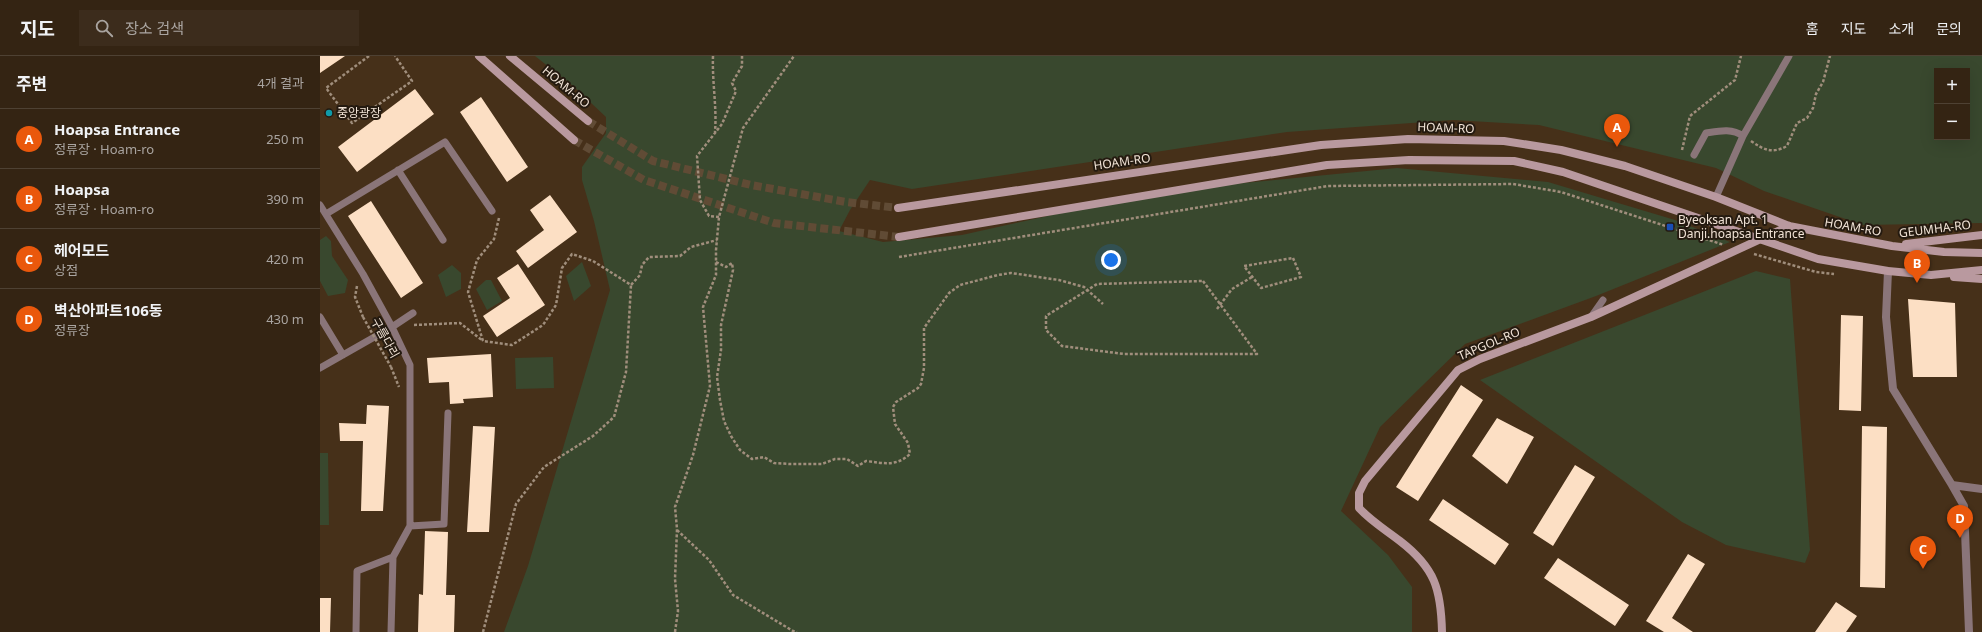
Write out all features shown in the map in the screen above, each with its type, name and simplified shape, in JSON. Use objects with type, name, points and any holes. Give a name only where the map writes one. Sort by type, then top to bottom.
[{"type":"main road","points":[[479,56],[574,140]]},
{"type":"main road","name":"HOAM-RO","points":[[510,56],[588,121]]},
{"type":"main road","name":"HOAM-RO","points":[[898,208],[1322,145],[1408,139],[1504,141],[1561,150],[1625,166],[1716,197],[1789,226],[1892,246],[1944,252],[1982,252]]},
{"type":"main road","points":[[898,237],[1327,165],[1409,160],[1514,161],[1563,172],[1818,259],[1888,271],[1982,279]]},
{"type":"main road","name":"TAPGOL-RO","points":[[1442,632],[1441,604],[1435,583],[1422,561],[1400,541],[1371,521],[1359,508],[1359,493],[1365,481],[1458,370],[1480,359],[1591,317],[1789,226]]},
{"type":"main road","name":"GEUMHA-RO","points":[[1892,246],[1982,235]]},
{"type":"main road","points":[[1931,275],[1982,270]]},
{"type":"street","points":[[1888,271],[1886,317],[1893,389],[1964,506],[1969,632]]},
{"type":"street","points":[[1952,485],[1982,488]]},
{"type":"lane","points":[[1716,197],[1743,136],[1789,56]]},
{"type":"lane","points":[[1694,155],[1706,133],[1729,131],[1737,132],[1743,136]]},
{"type":"lane","points":[[326,214],[445,142],[492,211]]},
{"type":"lane","points":[[398,170],[443,240]]},
{"type":"lane","points":[[320,205],[363,274],[392,327],[410,365],[410,526],[393,557],[391,632]]},
{"type":"lane","points":[[1591,317],[1603,300]]},
{"type":"lane","points":[[320,368],[414,313]]},
{"type":"lane","points":[[320,317],[343,355]]},
{"type":"lane","points":[[410,526],[444,524],[448,413]]},
{"type":"lane","points":[[356,632],[357,571],[393,557]]},
{"type":"path","points":[[369,56],[326,88],[352,123],[412,81],[395,56]]},
{"type":"path","points":[[713,56],[712,84],[716,114],[715,133]]},
{"type":"path","points":[[719,217],[709,216],[700,200],[697,156],[722,124],[736,91],[732,83],[742,66],[742,56]]},
{"type":"path","points":[[676,632],[678,611],[675,579],[677,529],[675,507],[692,455],[710,386],[703,307],[716,275],[719,217],[744,128],[794,56]]},
{"type":"path","points":[[1682,150],[1690,116],[1735,80],[1741,56]]},
{"type":"path","points":[[1743,136],[1763,149],[1778,151],[1787,146],[1797,123],[1807,118],[1813,108],[1816,94],[1822,82],[1830,56]]},
{"type":"path","points":[[899,256],[1328,186],[1512,184],[1561,192],[1738,249]]},
{"type":"path","points":[[483,341],[468,292],[477,260],[494,239],[500,218],[492,211]]},
{"type":"path","points":[[483,632],[516,504],[544,467],[593,436],[614,417],[626,372],[631,285],[640,275],[642,265],[649,257],[680,256],[691,247],[717,240]]},
{"type":"path","points":[[412,325],[460,323],[483,341],[512,345],[543,325],[556,306],[562,268],[572,254],[593,261],[631,285]]},
{"type":"path","points":[[1294,258],[1301,277],[1261,288],[1252,276],[1244,266],[1294,258]]},
{"type":"path","points":[[716,262],[726,267],[732,264],[733,270],[721,325],[721,350],[717,377],[724,421],[740,450],[752,459],[764,457],[774,463],[822,464],[835,459],[847,459],[858,466],[866,461],[891,464],[903,460],[910,454],[908,443],[894,424],[893,407],[896,402],[918,388],[921,384],[924,368],[924,328],[949,294],[960,286],[998,275],[1011,273],[1059,280],[1088,289],[1103,304]]},
{"type":"path","points":[[1217,309],[1232,289],[1252,276]]},
{"type":"path","points":[[1203,281],[1257,354],[1124,354],[1062,346],[1046,330],[1046,316],[1088,289],[1097,284],[1203,281]]},
{"type":"path","name":"구름다리","points":[[358,282],[355,297],[363,317],[391,367]]},
{"type":"path","points":[[677,529],[709,560],[733,595],[797,632]]},
{"type":"green space","points":[[535,56],[1982,56],[1982,223],[1863,225],[1764,191],[1716,168],[1539,125],[1453,120],[1287,132],[912,189],[870,180],[850,210],[839,231],[883,242],[962,235],[1079,209],[1213,186],[1397,168],[1548,182],[1675,220],[1730,242],[1596,296],[1465,344],[1380,427],[1341,511],[1388,555],[1412,587],[1412,632],[504,632],[528,566],[610,290],[594,221],[582,180],[582,167],[606,133],[606,117],[573,86]]},
{"type":"green space","points":[[326,236],[331,241],[332,256],[348,280],[345,293],[328,296],[320,281],[320,240]]},
{"type":"green space","points":[[582,262],[591,286],[574,301],[566,276]]},
{"type":"green space","points":[[452,265],[461,273],[461,289],[446,297],[438,275]]},
{"type":"green space","points":[[1756,271],[1790,279],[1810,550],[1805,563],[1726,545],[1682,522],[1480,380]]},
{"type":"green space","points":[[486,280],[491,280],[502,301],[487,310],[476,289]]},
{"type":"green space","points":[[553,357],[554,388],[516,389],[515,358]]},
{"type":"green space","points":[[320,453],[328,453],[329,525],[320,525]]},
{"type":"building","points":[[320,56],[345,56],[320,73]]},
{"type":"building","points":[[415,89],[434,114],[357,172],[338,147]]},
{"type":"building","points":[[481,97],[528,167],[507,182],[460,112]]},
{"type":"building","points":[[550,195],[577,232],[528,268],[516,251],[544,230],[530,210]]},
{"type":"building","points":[[371,201],[423,283],[401,298],[348,216]]},
{"type":"building","points":[[518,264],[545,305],[497,337],[483,316],[510,298],[497,278]]},
{"type":"building","points":[[1908,299],[1955,303],[1957,377],[1913,377]]},
{"type":"building","points":[[1841,315],[1863,316],[1861,411],[1839,410]]},
{"type":"building","points":[[491,354],[493,397],[463,399],[464,403],[450,404],[449,382],[429,383],[427,358]]},
{"type":"building","points":[[1461,385],[1483,400],[1418,501],[1396,487]]},
{"type":"building","points":[[367,405],[389,406],[383,511],[361,511],[363,441],[340,441],[339,423],[366,424]]},
{"type":"building","points":[[1497,418],[1534,437],[1507,484],[1472,456]]},
{"type":"building","points":[[473,426],[495,427],[489,532],[467,532]]},
{"type":"building","points":[[1862,426],[1887,427],[1885,588],[1860,587]]},
{"type":"building","points":[[1575,465],[1595,477],[1553,546],[1533,533]]},
{"type":"building","points":[[1443,499],[1509,544],[1495,565],[1429,520]]},
{"type":"building","points":[[425,531],[448,532],[446,595],[455,595],[454,632],[418,632],[419,594],[423,595]]},
{"type":"building","points":[[1688,554],[1705,564],[1672,618],[1693,632],[1664,632],[1646,621]]},
{"type":"building","points":[[1558,558],[1629,605],[1615,626],[1544,578]]},
{"type":"building","points":[[320,598],[331,598],[330,632],[320,632]]},
{"type":"building","points":[[1836,602],[1857,616],[1846,632],[1815,632]]},
{"type":"tunnel","points":[[588,121],[653,161],[751,185],[846,202],[898,208]]},
{"type":"tunnel","points":[[574,140],[644,180],[774,223],[899,237]]},
{"type":"place","name":"중앙광장","points":[[329,113]]},
{"type":"place","name":"Hoapsa Entrance","points":[[1617,147]]},
{"type":"place","name":"Byeoksan Apt. 1 Danji.hoapsa Entrance","points":[[1670,227]]},
{"type":"place","name":"Hoapsa","points":[[1917,283]]},
{"type":"place","name":"벽산아파트106동","points":[[1960,538]]},
{"type":"place","name":"헤어모드","points":[[1923,569]]}]
